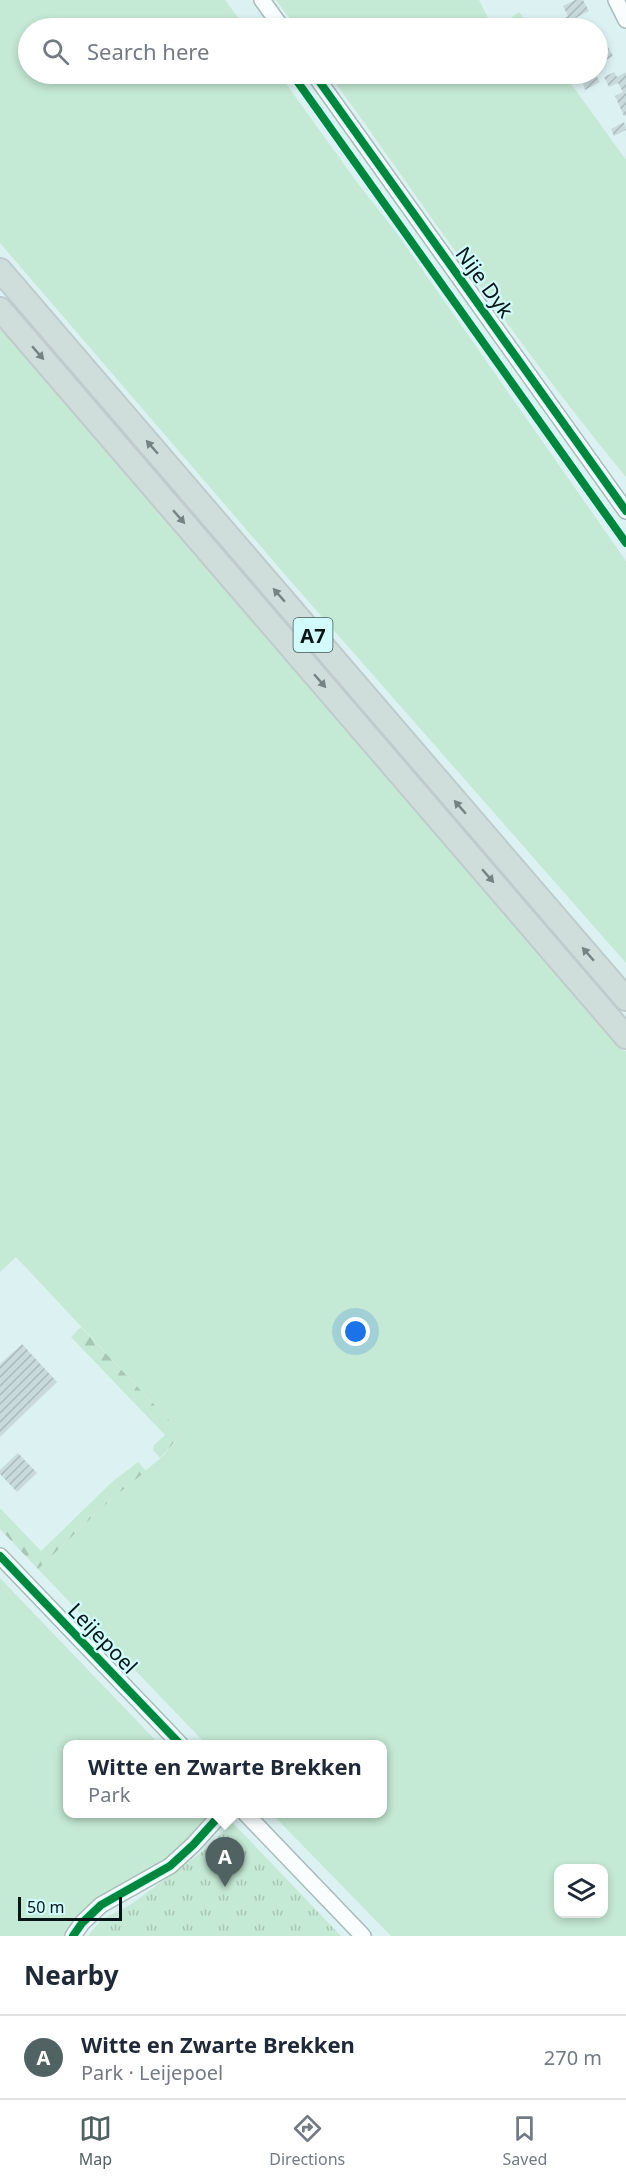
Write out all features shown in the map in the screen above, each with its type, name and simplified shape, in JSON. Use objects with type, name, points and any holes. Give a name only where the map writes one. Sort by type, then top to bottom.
[{"type":"highway","name":"A7","points":[[0,270],[626,999]]},
{"type":"highway","name":"A7","points":[[0,309],[626,1037]]},
{"type":"street","points":[[262,0],[275,18]]},
{"type":"street","points":[[616,0],[626,20]]},
{"type":"street","name":"Nije Dyk","points":[[321,84],[626,511]]},
{"type":"street","name":"Leijepoel","points":[[0,1556],[176,1740]]},
{"type":"street","points":[[73,1936],[82,1923],[101,1905],[170,1866],[217,1818]]},
{"type":"street","points":[[250,1818],[363,1936]]},
{"type":"green space","points":[[0,0],[225,0],[238,18],[18,18],[18,84],[286,84],[396,232],[626,561],[626,963],[287,577],[0,243]]},
{"type":"green space","points":[[276,0],[479,0],[488,18],[290,18]]},
{"type":"green space","points":[[519,12],[524,18],[511,18]]},
{"type":"green space","points":[[336,84],[571,84],[626,160],[626,477],[548,379]]},
{"type":"green space","points":[[0,325],[626,1052],[626,1936],[391,1936],[276,1818],[387,1818],[387,1740],[202,1740],[38,1569],[110,1500],[162,1457],[182,1434],[16,1257],[0,1272]]},
{"type":"green space","points":[[81,1327],[182,1434],[160,1458],[153,1450],[154,1445],[165,1435],[71,1337]]},
{"type":"green space","points":[[138,1462],[146,1471],[110,1500],[38,1569],[0,1529],[0,1508],[41,1551],[112,1482]]},
{"type":"green space","points":[[0,1578],[155,1740],[63,1740],[63,1818],[209,1818],[166,1864],[78,1919],[64,1936],[0,1936]]},
{"type":"green space","points":[[232,1822],[341,1936],[88,1936],[101,1920],[130,1905],[206,1849]]},
{"type":"building","points":[[575,0],[583,0],[589,11],[576,18],[565,18],[568,16],[563,6]]},
{"type":"building","points":[[608,47],[613,56],[608,59]]},
{"type":"building","points":[[614,72],[617,77],[626,72],[626,115],[624,116],[615,96],[623,92],[618,83],[609,87],[608,75]]},
{"type":"building","points":[[583,84],[596,84],[585,90]]},
{"type":"building","points":[[624,122],[626,130],[614,136],[611,129]]},
{"type":"building","points":[[22,1344],[57,1382],[0,1437],[0,1364]]},
{"type":"building","points":[[18,1453],[37,1473],[17,1492],[0,1474],[0,1470]]},
{"type":"cycle path","points":[[299,84],[626,543]]},
{"type":"cycle path","points":[[321,84],[626,511]]},
{"type":"cycle path","points":[[0,1556],[176,1740]]},
{"type":"cycle path","points":[[73,1936],[82,1923],[101,1905],[170,1866],[217,1818]]},
{"type":"place","name":"Witte en Zwarte Brekken","points":[[225,1887]]}]
